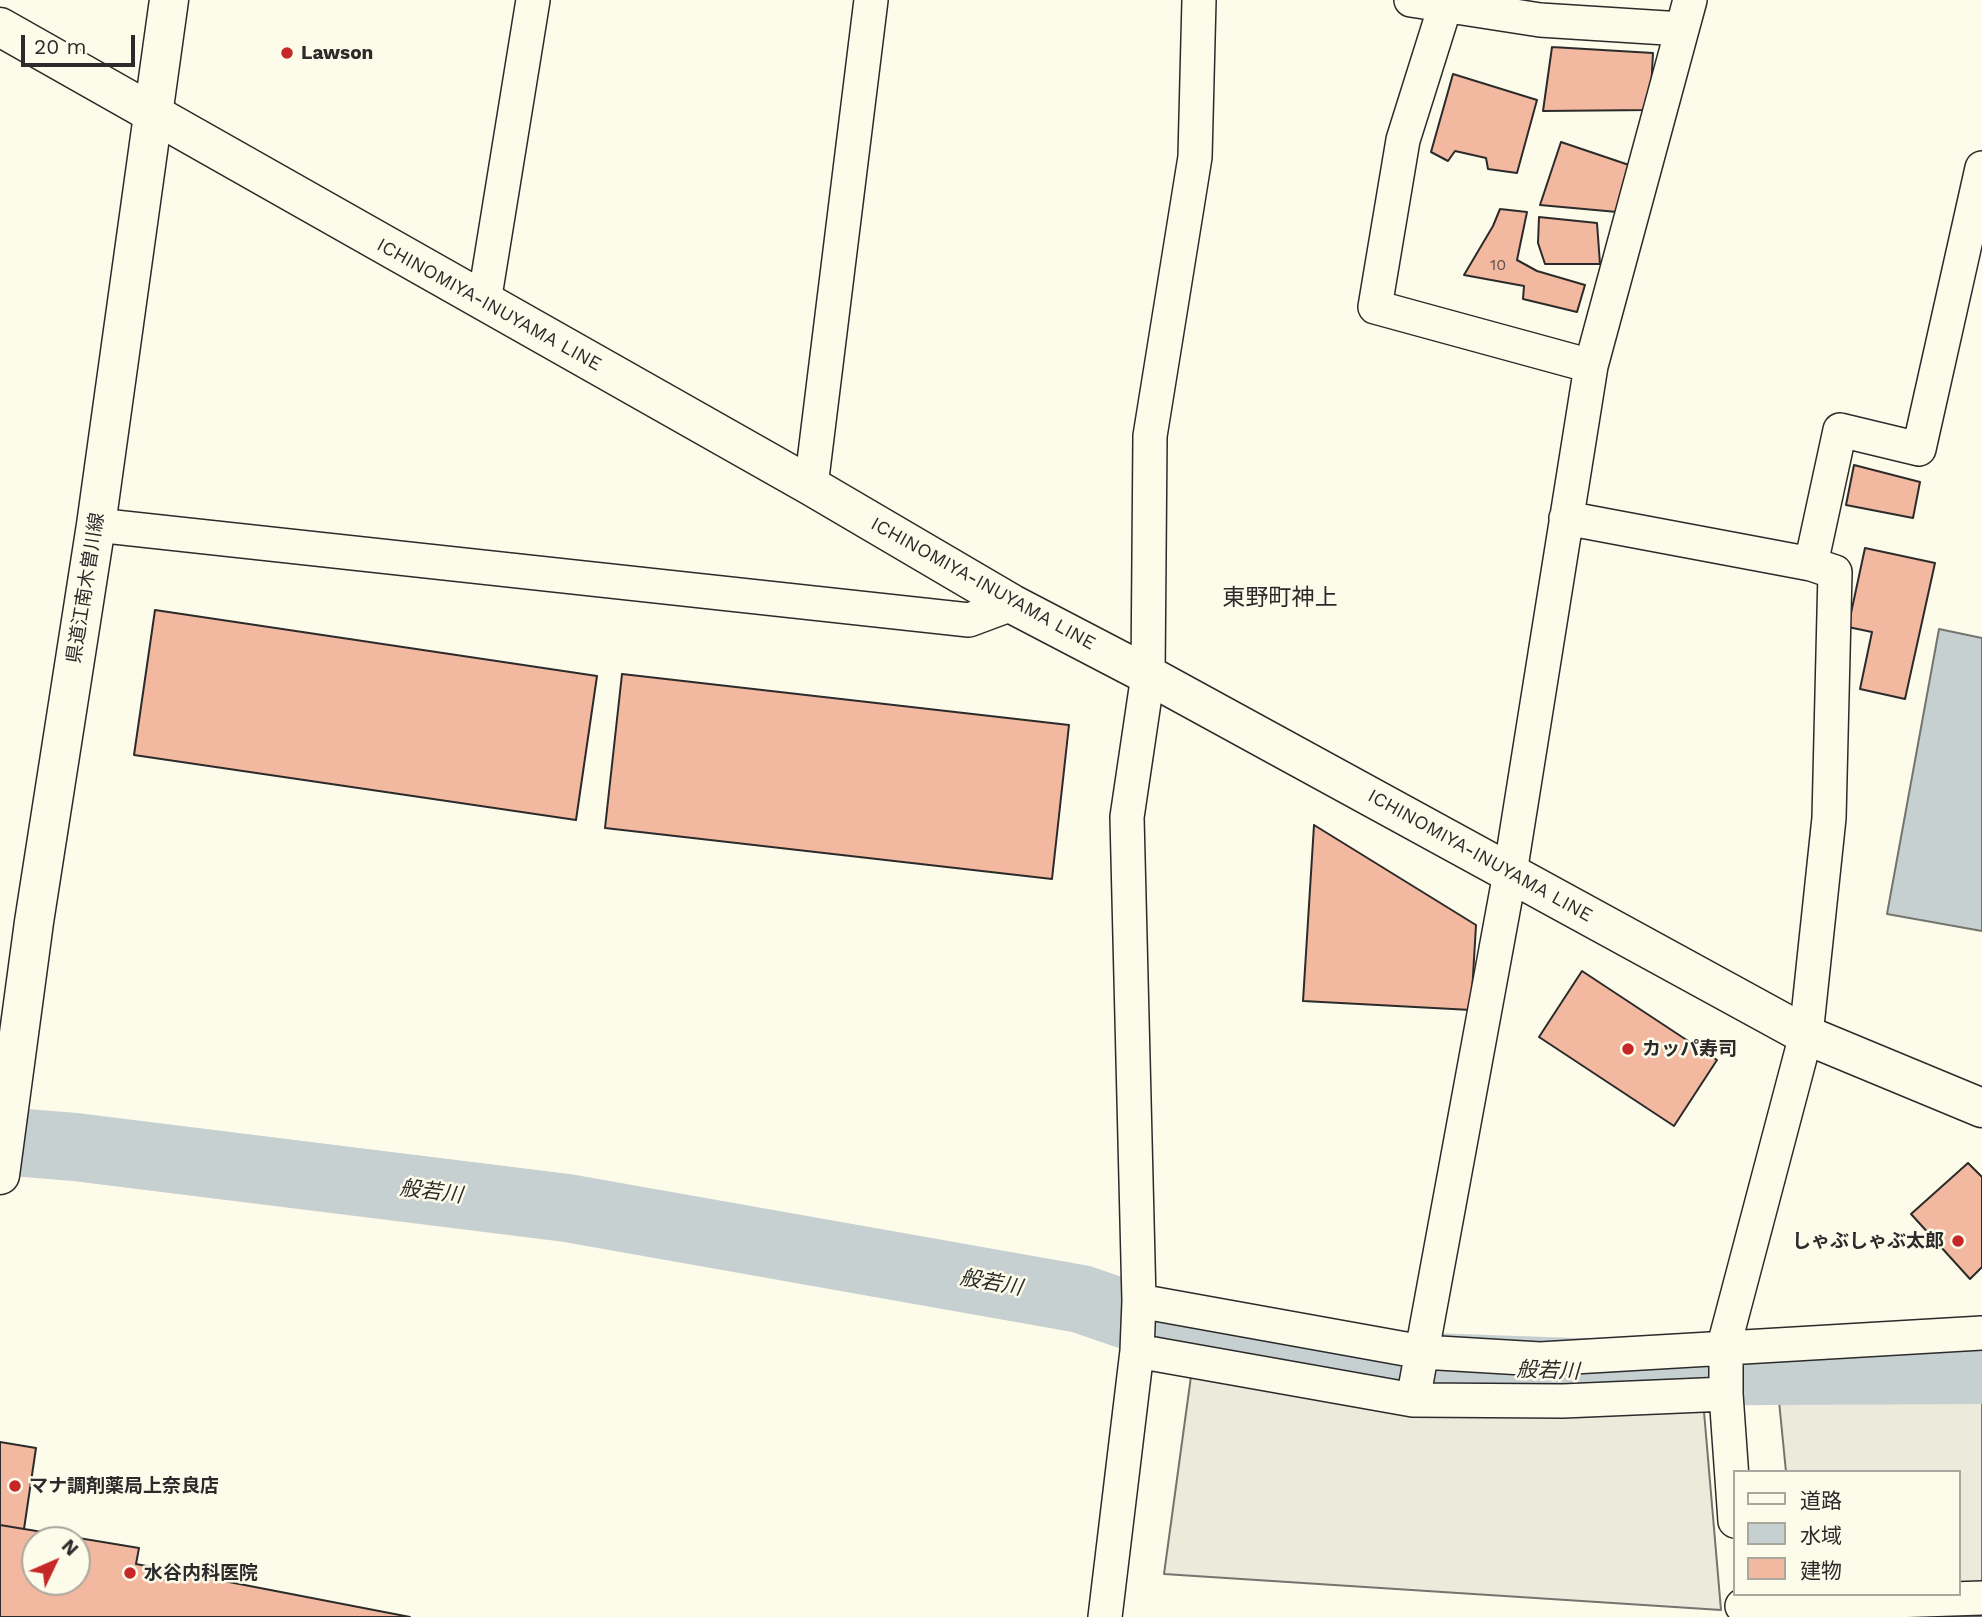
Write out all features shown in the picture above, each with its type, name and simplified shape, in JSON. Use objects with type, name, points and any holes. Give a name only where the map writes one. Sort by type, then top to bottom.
[{"type":"main road","name":"県道江南木曽川線","points":[[0,1175],[4,1114],[96,525],[169,0]]},
{"type":"main road","name":"ICHINOMIYA-INUYAMA LINE","points":[[0,27],[811,486],[1012,604],[1148,675],[1806,1035],[1982,1108]]},
{"type":"street","points":[[484,302],[533,0]]},
{"type":"street","points":[[811,486],[872,0]]},
{"type":"street","points":[[1105,1617],[1137,1350],[1139,1301],[1127,817],[1148,675],[1150,436],[1195,157],[1199,0]]},
{"type":"street","points":[[1411,0],[1446,3],[1540,20],[1686,14],[1591,366],[1510,873],[1413,1400]]},
{"type":"street","points":[[1446,3],[1403,140],[1375,307],[1591,366]]},
{"type":"street","points":[[1811,564],[1840,430],[1919,449],[1982,168]]},
{"type":"street","points":[[1566,518],[1811,564],[1835,572],[1829,817],[1806,1035],[1726,1338],[1726,1394],[1734,1507]]},
{"type":"street","points":[[96,525],[969,620],[1012,604]]},
{"type":"street","points":[[1139,1301],[1422,1352],[1540,1359],[1982,1333]]},
{"type":"street","points":[[1137,1350],[1413,1400],[1563,1401],[1726,1394]]},
{"type":"street","points":[[1742,1606],[1982,1598]]},
{"type":"shaded area","points":[[1192,1369],[1703,1400],[1721,1610],[1164,1574]]},
{"type":"shaded area","points":[[1982,1395],[1982,1617],[1800,1617],[1961,1596],[1961,1470],[1786,1470],[1779,1401]]},
{"type":"water","points":[[1939,629],[1982,638],[1982,931],[1887,914]]},
{"type":"building","points":[[1552,47],[1653,53],[1650,110],[1543,111]]},
{"type":"building","points":[[1453,74],[1537,100],[1517,173],[1488,169],[1486,158],[1455,151],[1448,161],[1431,152]]},
{"type":"building","points":[[1561,142],[1629,165],[1617,212],[1540,205]]},
{"type":"building","points":[[1500,209],[1527,212],[1517,260],[1537,271],[1585,285],[1577,312],[1523,299],[1524,286],[1464,275]]},
{"type":"building","points":[[1539,217],[1597,223],[1600,264],[1545,264],[1538,243]]},
{"type":"building","points":[[1854,465],[1920,482],[1913,518],[1846,505]]},
{"type":"building","points":[[1865,548],[1935,563],[1905,699],[1860,689],[1872,632],[1848,627]]},
{"type":"building","points":[[155,610],[597,676],[576,820],[134,755]]},
{"type":"building","points":[[622,674],[1069,725],[1052,879],[605,828]]},
{"type":"building","points":[[1314,825],[1476,925],[1471,1010],[1303,1001]]},
{"type":"building","name":"カッパ寿司","points":[[1582,971],[1717,1060],[1674,1126],[1539,1037]]},
{"type":"building","name":"しゃぶしゃぶ太郎","points":[[1968,1163],[1982,1177],[1982,1267],[1970,1279],[1911,1214]]},
{"type":"building","name":"マナ調剤薬局上奈良店","points":[[0,1442],[36,1448],[24,1526],[21,1528],[0,1525]]},
{"type":"building","name":"水谷内科医院","points":[[0,1525],[21,1528],[21,1596],[91,1596],[91,1540],[139,1548],[136,1564],[410,1617],[0,1617]]},
{"type":"waterway","name":"般若川","points":[[0,1141],[75,1147],[567,1208],[1081,1299],[1180,1333],[1375,1365],[1573,1372],[1982,1370]]},
{"type":"place","name":"Lawson","points":[[287,53]]},
{"type":"place","name":"カッパ寿司","points":[[1628,1049]]},
{"type":"place","name":"しゃぶしゃぶ太郎","points":[[1958,1241]]},
{"type":"place","name":"マナ調剤薬局上奈良店","points":[[15,1486]]},
{"type":"place","name":"水谷内科医院","points":[[130,1573]]},
{"type":"district","name":"東野町神上","points":[[1280,598]]}]
